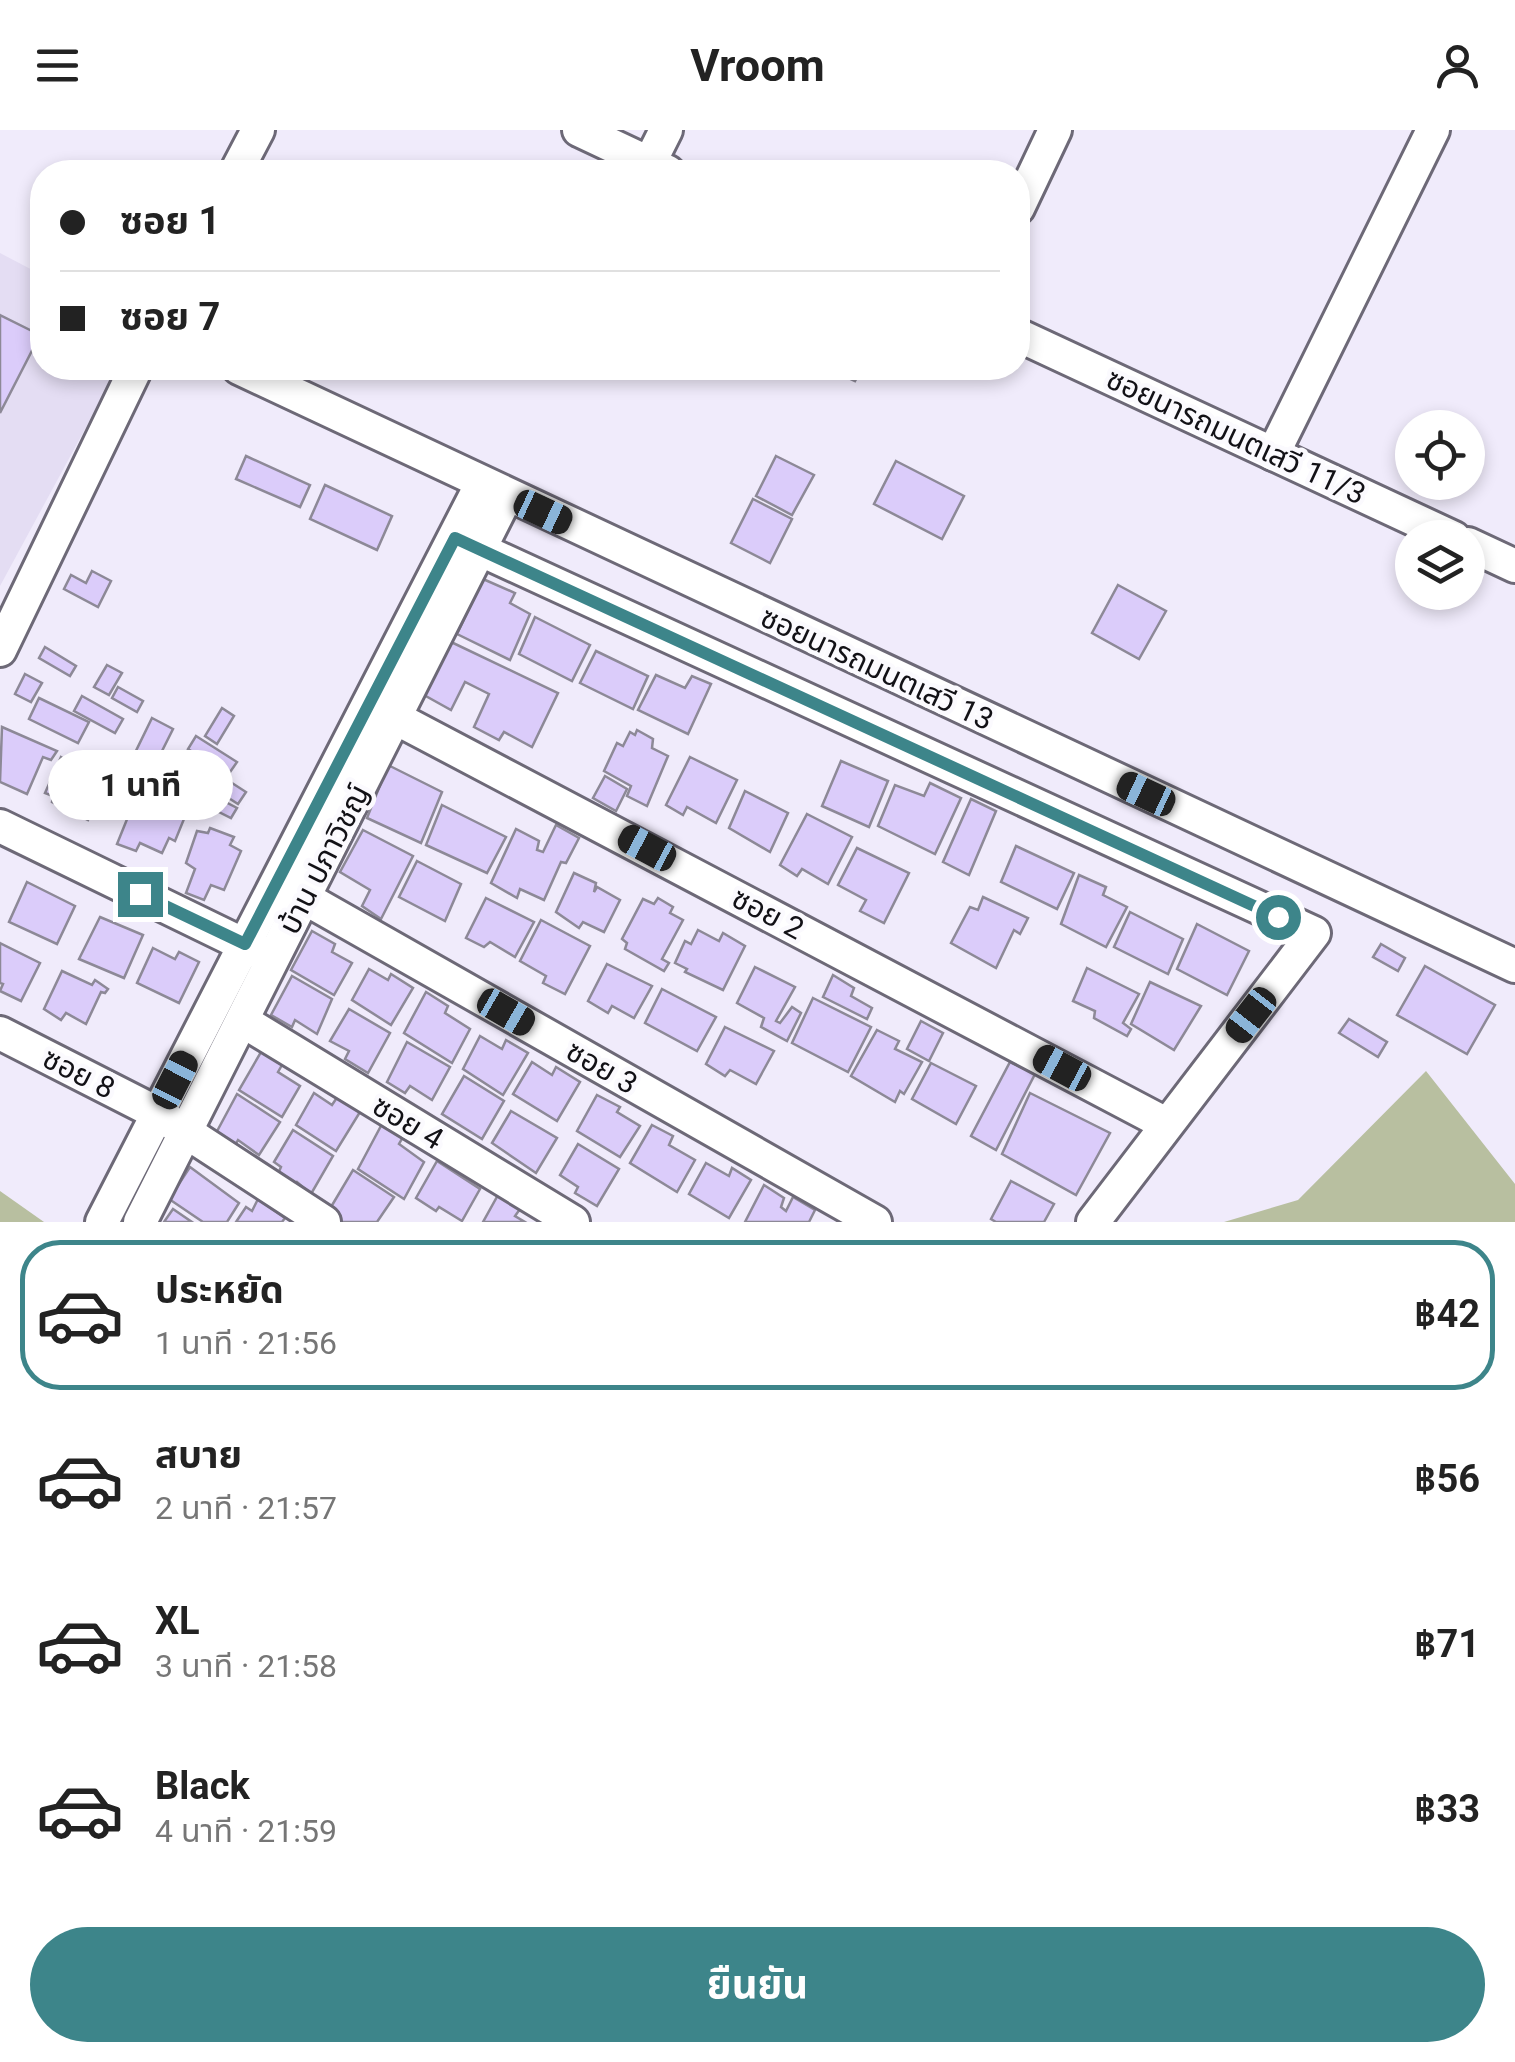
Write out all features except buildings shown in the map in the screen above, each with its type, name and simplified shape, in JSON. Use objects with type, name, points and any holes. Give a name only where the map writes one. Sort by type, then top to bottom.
[{"type":"street","points":[[242,160],[258,130]]},
{"type":"street","points":[[579,130],[641,160]]},
{"type":"street","points":[[660,160],[666,130]]},
{"type":"street","points":[[1030,183],[1055,130]]},
{"type":"street","points":[[1273,454],[1432,130]]},
{"type":"street","name":"ซอยนารถมนตเสวี 11/3","points":[[1030,341],[1415,520]]},
{"type":"street","points":[[0,650],[130,380]]},
{"type":"street","name":"ซอยนารถมนตเสวี 13","points":[[265,380],[1515,966]]},
{"type":"street","name":"บ้าน ปภาวิชญ์","points":[[102,1222],[158,1113],[259,952],[494,490]]},
{"type":"street","points":[[468,543],[1314,934],[1093,1222]]},
{"type":"street","points":[[1485,552],[1515,566]]},
{"type":"street","name":"ซอย 2","points":[[382,711],[1166,1124]]},
{"type":"street","points":[[0,826],[259,952]]},
{"type":"street","name":"ซอย 3","points":[[291,890],[874,1222]]},
{"type":"street","name":"บ้าน ปภาวิชญ์","points":[[140,1222],[243,1021],[259,952]]},
{"type":"street","name":"ซอย 4","points":[[243,1021],[573,1222]]},
{"type":"street","name":"ซอย 8","points":[[0,1034],[158,1113],[324,1222]]},
{"type":"shaded area","points":[[0,253],[30,269],[30,380],[112,380],[0,586]]},
{"type":"green space","points":[[1426,1071],[1515,1184],[1515,1222],[1224,1222],[1298,1200]]},
{"type":"green space","points":[[0,1191],[44,1222],[0,1222]]},
{"type":"route","points":[[140,894],[245,944],[455,538],[1278,917]]}]
